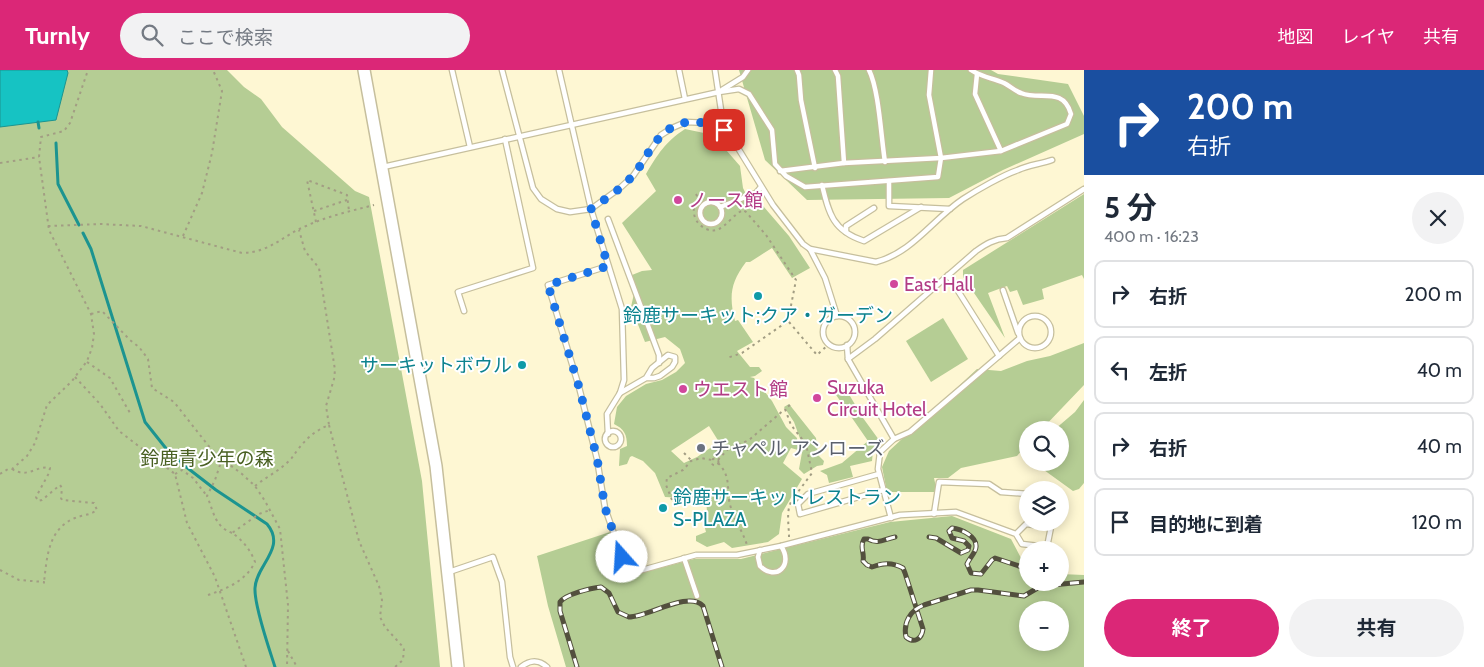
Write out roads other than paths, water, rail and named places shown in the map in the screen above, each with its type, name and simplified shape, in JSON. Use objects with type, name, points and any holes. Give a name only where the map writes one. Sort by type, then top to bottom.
[{"type":"street","points":[[364,70],[436,466],[458,667]]},
{"type":"lane","points":[[452,70],[470,147]]},
{"type":"lane","points":[[502,70],[532,188],[541,199],[557,209],[570,212],[591,209],[620,188],[633,176],[661,135],[686,122],[709,123],[724,130],[741,152],[761,187],[803,244],[810,249],[876,262],[883,260],[921,237],[964,199],[1018,169],[1052,160]]},
{"type":"lane","points":[[559,70],[591,209],[622,309],[624,380],[620,394],[607,414],[608,434]]},
{"type":"lane","points":[[679,70],[685,99]]},
{"type":"lane","points":[[715,70],[724,130]]},
{"type":"lane","points":[[719,92],[744,78],[748,70]]},
{"type":"lane","points":[[797,70],[815,168]]},
{"type":"lane","points":[[834,70],[838,76],[844,163]]},
{"type":"lane","points":[[869,70],[875,92],[885,162]]},
{"type":"lane","points":[[381,168],[685,99],[739,89],[748,94],[772,130],[775,164],[786,176],[804,186],[938,177],[941,158],[929,94],[931,70]]},
{"type":"lane","points":[[780,171],[844,163],[941,158],[1001,151],[1067,124],[1071,114],[1069,106],[1059,97],[1022,94],[1004,83],[977,74],[971,70]]},
{"type":"lane","points":[[977,74],[974,94],[1001,151]]},
{"type":"lane","points":[[464,311],[458,292],[534,268],[505,139]]},
{"type":"lane","points":[[889,181],[889,206],[921,206],[951,209]]},
{"type":"lane","points":[[822,185],[830,215],[852,237],[864,241],[921,206]]},
{"type":"lane","points":[[720,207],[756,193],[761,187]]},
{"type":"lane","points":[[848,359],[876,339],[948,275],[988,243],[999,238],[1007,238],[1084,189]]},
{"type":"lane","points":[[714,203],[720,207],[721,217],[717,222],[710,224],[702,219],[701,208],[707,204],[714,203]]},
{"type":"lane","points":[[846,232],[846,226],[874,208]]},
{"type":"lane","points":[[608,219],[659,355],[659,363]]},
{"type":"lane","points":[[810,249],[825,278],[837,316]]},
{"type":"lane","points":[[608,266],[548,285],[579,387],[597,458],[605,508],[628,574],[696,555],[737,555],[781,546],[900,515],[956,512],[1016,534],[1022,544],[1047,547],[1051,527],[1026,524],[1016,534]]},
{"type":"lane","points":[[948,275],[999,356]]},
{"type":"lane","points":[[891,518],[878,469],[880,452],[894,439],[910,432],[1020,337],[1020,326],[1023,321],[1033,316],[1043,318],[1050,327],[1050,337],[1044,345],[1039,347],[1029,347],[1025,344],[1020,337],[1003,290]]},
{"type":"lane","points":[[837,316],[847,318],[854,326],[854,337],[847,345],[838,348],[829,344],[824,336],[824,326],[828,321],[837,316]]},
{"type":"lane","points":[[847,345],[848,359],[894,439]]},
{"type":"lane","points":[[620,394],[646,378],[652,368],[668,355],[675,357],[672,367],[660,376],[646,378]]},
{"type":"lane","points":[[879,474],[808,494],[798,504],[800,514],[883,490]]},
{"type":"lane","points":[[934,514],[939,482],[989,484],[1001,492],[1019,493]]},
{"type":"lane","points":[[760,550],[759,562],[764,570],[777,572],[784,566],[786,557],[781,546]]},
{"type":"lane","points":[[448,572],[493,557],[502,582],[510,657],[513,667]]},
{"type":"lane","points":[[684,558],[697,596]]},
{"type":"lane","points":[[521,667],[529,662],[540,662],[547,667]]},
{"type":"water","points":[[0,70],[67,70],[68,73],[56,120],[0,127]]},
{"type":"waterway","points":[[38,122],[39,128]]},
{"type":"waterway","points":[[56,143],[58,184],[79,225]]},
{"type":"waterway","points":[[83,233],[91,249],[145,422],[172,456],[216,490],[267,524],[272,533],[274,541],[272,549],[257,580],[255,596],[259,616],[275,667]]},
{"type":"railway","points":[[929,537],[936,538],[961,553],[968,550],[969,546],[964,541],[952,538],[949,531],[952,528],[971,536],[976,543],[975,551],[967,564],[971,573],[981,574],[995,558],[1019,566]]},
{"type":"railway","points":[[895,537],[878,542],[864,539],[862,545],[863,561],[872,567],[888,564],[903,568],[905,573],[923,629],[919,638],[912,640],[906,637],[907,622],[911,614],[915,610],[919,607],[924,605],[971,590],[1024,596],[1041,586],[1084,582]]},
{"type":"railway","points":[[577,667],[560,611],[560,602],[573,594],[601,587],[609,593],[618,612],[629,617],[678,602],[697,602],[703,606],[722,667]]},
{"type":"place","name":"ノース館","points":[[678,200]]},
{"type":"place","name":"East Hall","points":[[894,284]]},
{"type":"place","name":"鈴鹿サーキット;クア・ガーデン","points":[[758,296]]},
{"type":"place","name":"サーキットボウル","points":[[522,365]]},
{"type":"place","name":"ウエスト館","points":[[683,389]]},
{"type":"place","name":"Suzuka Circuit Hotel","points":[[817,398]]},
{"type":"place","name":"チャペル アンローズ","points":[[701,448]]},
{"type":"place","name":"鈴鹿サーキットレストラン S-PLAZA","points":[[663,508]]},
{"type":"park label","name":"鈴鹿青少年の森","points":[[207,458]]}]
